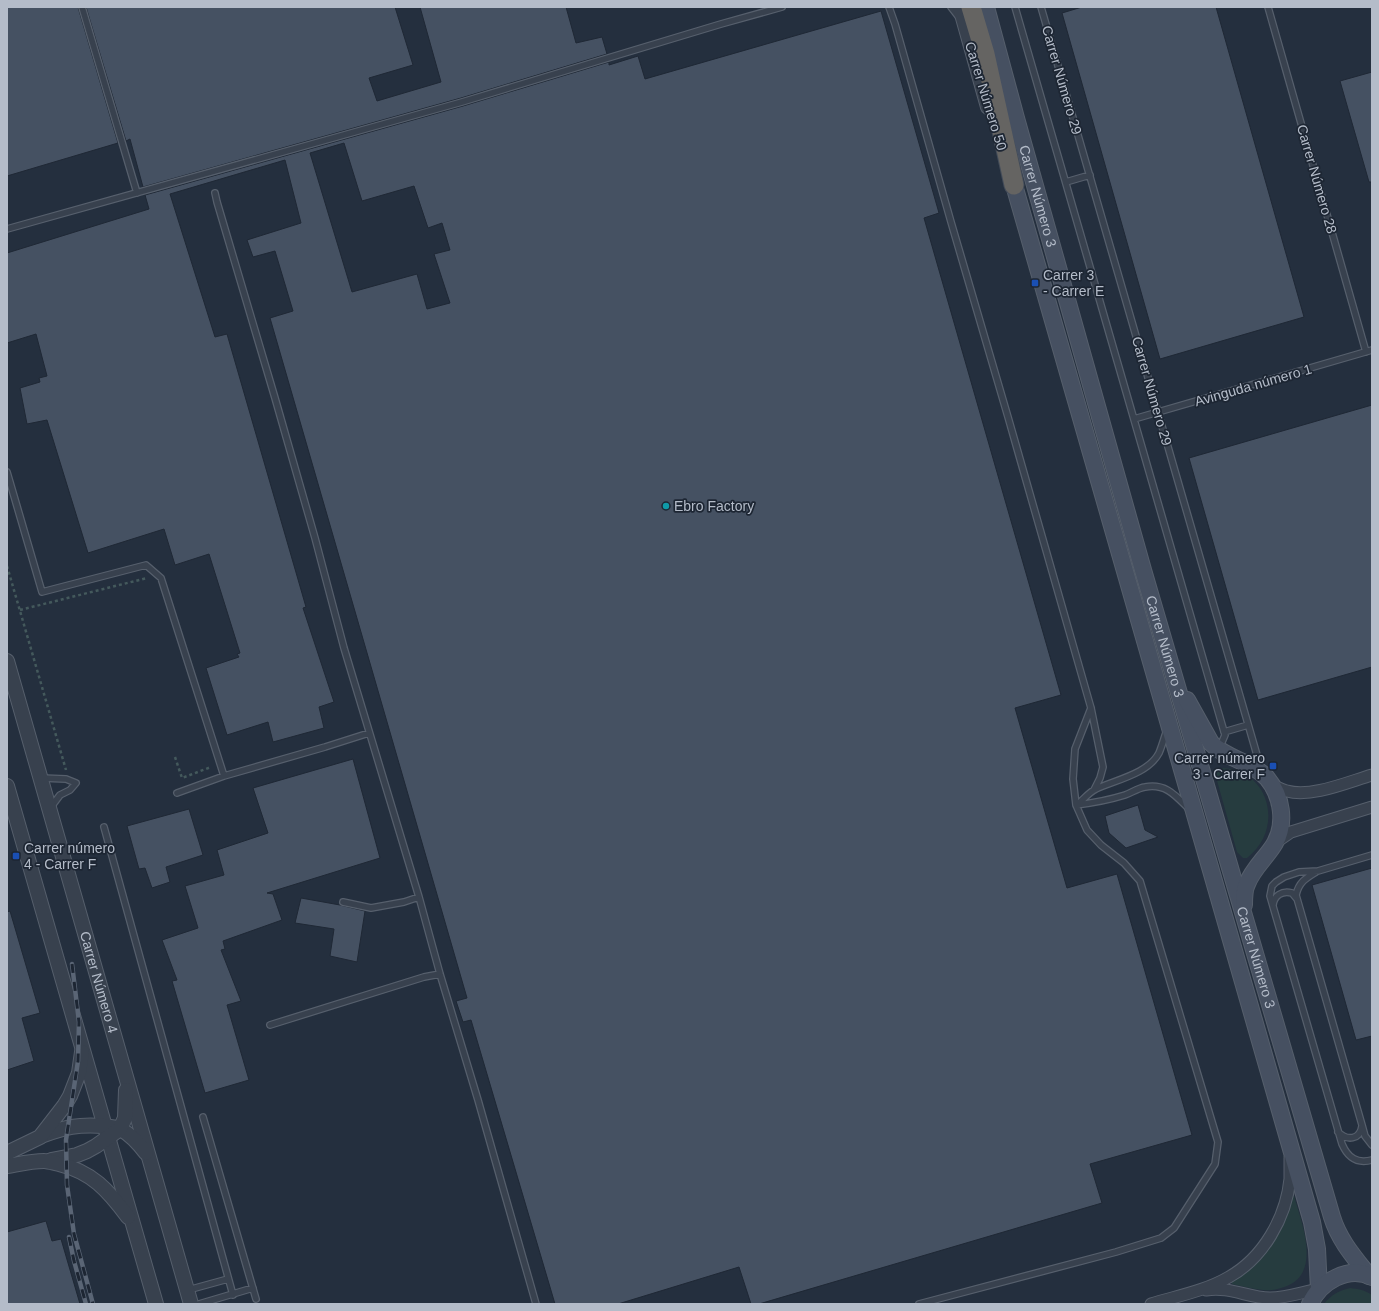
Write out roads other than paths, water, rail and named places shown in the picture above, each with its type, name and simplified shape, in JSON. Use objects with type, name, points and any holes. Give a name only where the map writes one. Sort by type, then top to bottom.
[{"type":"highway","points":[[971,7],[985,54],[1014,185]]},
{"type":"main road","name":"Carrer Número 3","points":[[986,7],[1065,293],[1175,678],[1336,1230],[1352,1254],[1370,1276]]},
{"type":"main road","name":"Carrer Número 3","points":[[1014,185],[1195,817],[1290,1142],[1318,1249],[1319,1289]]},
{"type":"main road","points":[[1175,678],[1211,743],[1222,752],[1255,768],[1268,780],[1279,798],[1282,818],[1281,829],[1274,844],[1247,884],[1244,896],[1244,914]]},
{"type":"main road","points":[[1310,1304],[1319,1289],[1331,1279],[1338,1276],[1354,1274],[1370,1276]]},
{"type":"street","name":"Carrer Número 50","points":[[960,7],[989,110],[1014,185]]},
{"type":"street","name":"Carrer Número 4","points":[[7,661],[192,1304]]},
{"type":"street","points":[[1268,780],[1288,792],[1303,793],[1314,792],[1372,775]]},
{"type":"street","points":[[7,786],[156,1304]]},
{"type":"street","points":[[1274,844],[1291,832],[1372,808]]},
{"type":"street","points":[[40,1137],[61,1111],[70,1096],[79,1073],[82,1046]]},
{"type":"street","points":[[120,1129],[125,1118],[126,1076]]},
{"type":"street","points":[[7,1153],[40,1137],[60,1129],[77,1125],[107,1132],[120,1129],[130,1135],[148,1154]]},
{"type":"street","points":[[7,1166],[77,1155],[96,1146],[107,1132]]},
{"type":"street","points":[[1151,1304],[1190,1293],[1229,1277],[1243,1267],[1266,1244],[1282,1214],[1286,1198],[1290,1179],[1290,1142]]},
{"type":"street","points":[[45,1161],[66,1166],[99,1183],[114,1198],[133,1223]]},
{"type":"street","points":[[1190,1293],[1219,1289],[1232,1290],[1270,1298],[1319,1289]]},
{"type":"lane","points":[[82,7],[137,193]]},
{"type":"lane","points":[[7,229],[462,102],[782,7]]},
{"type":"lane","points":[[889,7],[1092,708],[1103,767],[1100,778],[1094,790]]},
{"type":"lane","points":[[951,7],[965,25]]},
{"type":"lane","name":"Carrer Número 29","points":[[1015,7],[1224,732]]},
{"type":"lane","name":"Carrer Número 29","points":[[1041,7],[1248,725],[1268,780]]},
{"type":"lane","name":"Carrer Número 28","points":[[1268,7],[1369,351]]},
{"type":"lane","points":[[1066,182],[1090,175]]},
{"type":"lane","points":[[216,193],[221,217],[315,538],[344,648],[419,897],[536,1304]]},
{"type":"lane","name":"Avinguda número 1","points":[[1134,419],[1369,351]]},
{"type":"lane","points":[[7,472],[42,592],[146,565],[161,578],[224,776]]},
{"type":"lane","points":[[919,1304],[1116,1252],[1161,1238],[1174,1228],[1215,1164],[1218,1142],[1140,881],[1124,863],[1087,830],[1076,805],[1073,779],[1075,749],[1092,708]]},
{"type":"lane","points":[[1076,805],[1094,790],[1122,778],[1132,776],[1151,763],[1159,754],[1169,724]]},
{"type":"lane","points":[[1211,743],[1216,745],[1221,744],[1225,738],[1224,732],[1248,725]]},
{"type":"lane","points":[[177,793],[224,776],[369,733]]},
{"type":"lane","points":[[41,778],[69,780],[76,783],[70,790],[60,795],[49,808]]},
{"type":"lane","points":[[1076,805],[1096,803],[1127,795],[1144,787],[1162,787],[1173,793],[1195,817]]},
{"type":"lane","points":[[104,827],[233,1295]]},
{"type":"lane","points":[[1372,856],[1318,871],[1299,872],[1284,877],[1276,882],[1270,892],[1273,907],[1342,1144],[1349,1156],[1358,1161],[1372,1160]]},
{"type":"lane","points":[[1318,871],[1299,885],[1296,895],[1362,1125],[1366,1136],[1372,1145]]},
{"type":"lane","points":[[1273,907],[1276,897],[1284,892],[1292,893],[1298,901]]},
{"type":"lane","points":[[343,902],[371,908],[404,902],[419,897]]},
{"type":"lane","points":[[270,1025],[417,979],[440,974]]},
{"type":"lane","points":[[203,1117],[256,1299]]},
{"type":"lane","points":[[1338,1131],[1345,1138],[1352,1138],[1359,1134],[1362,1125]]},
{"type":"lane","points":[[188,1290],[228,1279]]},
{"type":"lane","points":[[199,1304],[253,1288]]},
{"type":"railway","points":[[72,964],[79,1022],[78,1061],[66,1140],[67,1185],[74,1234],[93,1304]]},
{"type":"railway","points":[[69,1237],[86,1304]]},
{"type":"place","name":"Carrer 3 - Carrer E","points":[[1035,283]]},
{"type":"place","name":"Ebro Factory","points":[[666,506]]},
{"type":"place","name":"Carrer número 3 - Carrer F","points":[[1273,766]]},
{"type":"place","name":"Carrer número 4 - Carrer F","points":[[16,856]]}]
